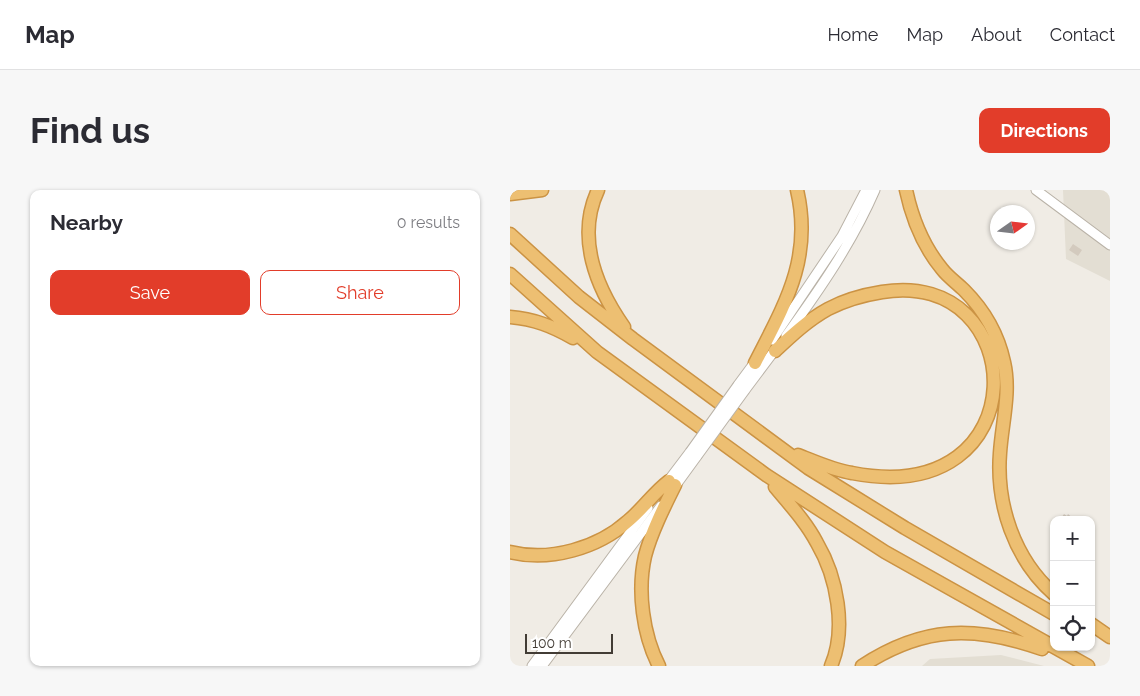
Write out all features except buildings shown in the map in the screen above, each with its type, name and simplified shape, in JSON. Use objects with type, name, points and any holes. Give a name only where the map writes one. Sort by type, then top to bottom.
[{"type":"highway","points":[[510,194],[542,190]]},
{"type":"highway","points":[[598,190],[589,219],[590,254],[599,285],[611,308],[633,339]]},
{"type":"highway","points":[[755,363],[782,312],[797,273],[801,250],[802,224],[797,190]]},
{"type":"highway","points":[[906,190],[912,215],[924,243],[942,269],[966,292],[985,315],[997,336],[1005,363],[1007,384],[999,480],[1003,504],[1017,545],[1029,566],[1050,590]]},
{"type":"highway","points":[[510,234],[579,297],[780,448],[904,528],[1050,612]]},
{"type":"highway","points":[[510,274],[597,352],[766,475],[884,552],[1082,664]]},
{"type":"highway","points":[[774,351],[827,310],[850,299],[892,290],[933,293],[948,299],[966,313],[988,348],[995,390],[984,427],[972,444],[954,460],[937,469],[919,474],[899,476],[853,474],[780,448]]},
{"type":"highway","points":[[510,317],[528,318],[550,325],[597,352]]},
{"type":"highway","points":[[766,475],[801,517],[818,543],[828,567],[832,580],[839,633],[836,653],[831,666]]},
{"type":"highway","points":[[510,552],[530,556],[578,550],[595,543],[628,522],[657,490],[672,483]]},
{"type":"highway","points":[[658,666],[647,635],[642,598],[643,576],[645,556],[672,483]]},
{"type":"highway","points":[[1095,627],[1110,637]]},
{"type":"highway","points":[[862,666],[884,652],[926,636],[947,633],[1008,637],[1082,664]]},
{"type":"highway","points":[[1095,637],[1110,643]]},
{"type":"street","points":[[742,387],[755,363],[842,236],[866,190]]},
{"type":"street","points":[[532,666],[694,454],[742,387],[774,351],[827,279],[851,239],[875,190]]},
{"type":"street","points":[[1036,190],[1110,245]]},
{"type":"street","points":[[542,666],[672,483]]},
{"type":"shaded area","points":[[1063,190],[1110,190],[1110,281],[1066,259]]},
{"type":"shaded area","points":[[1001,655],[1044,666],[922,666],[930,659]]}]
